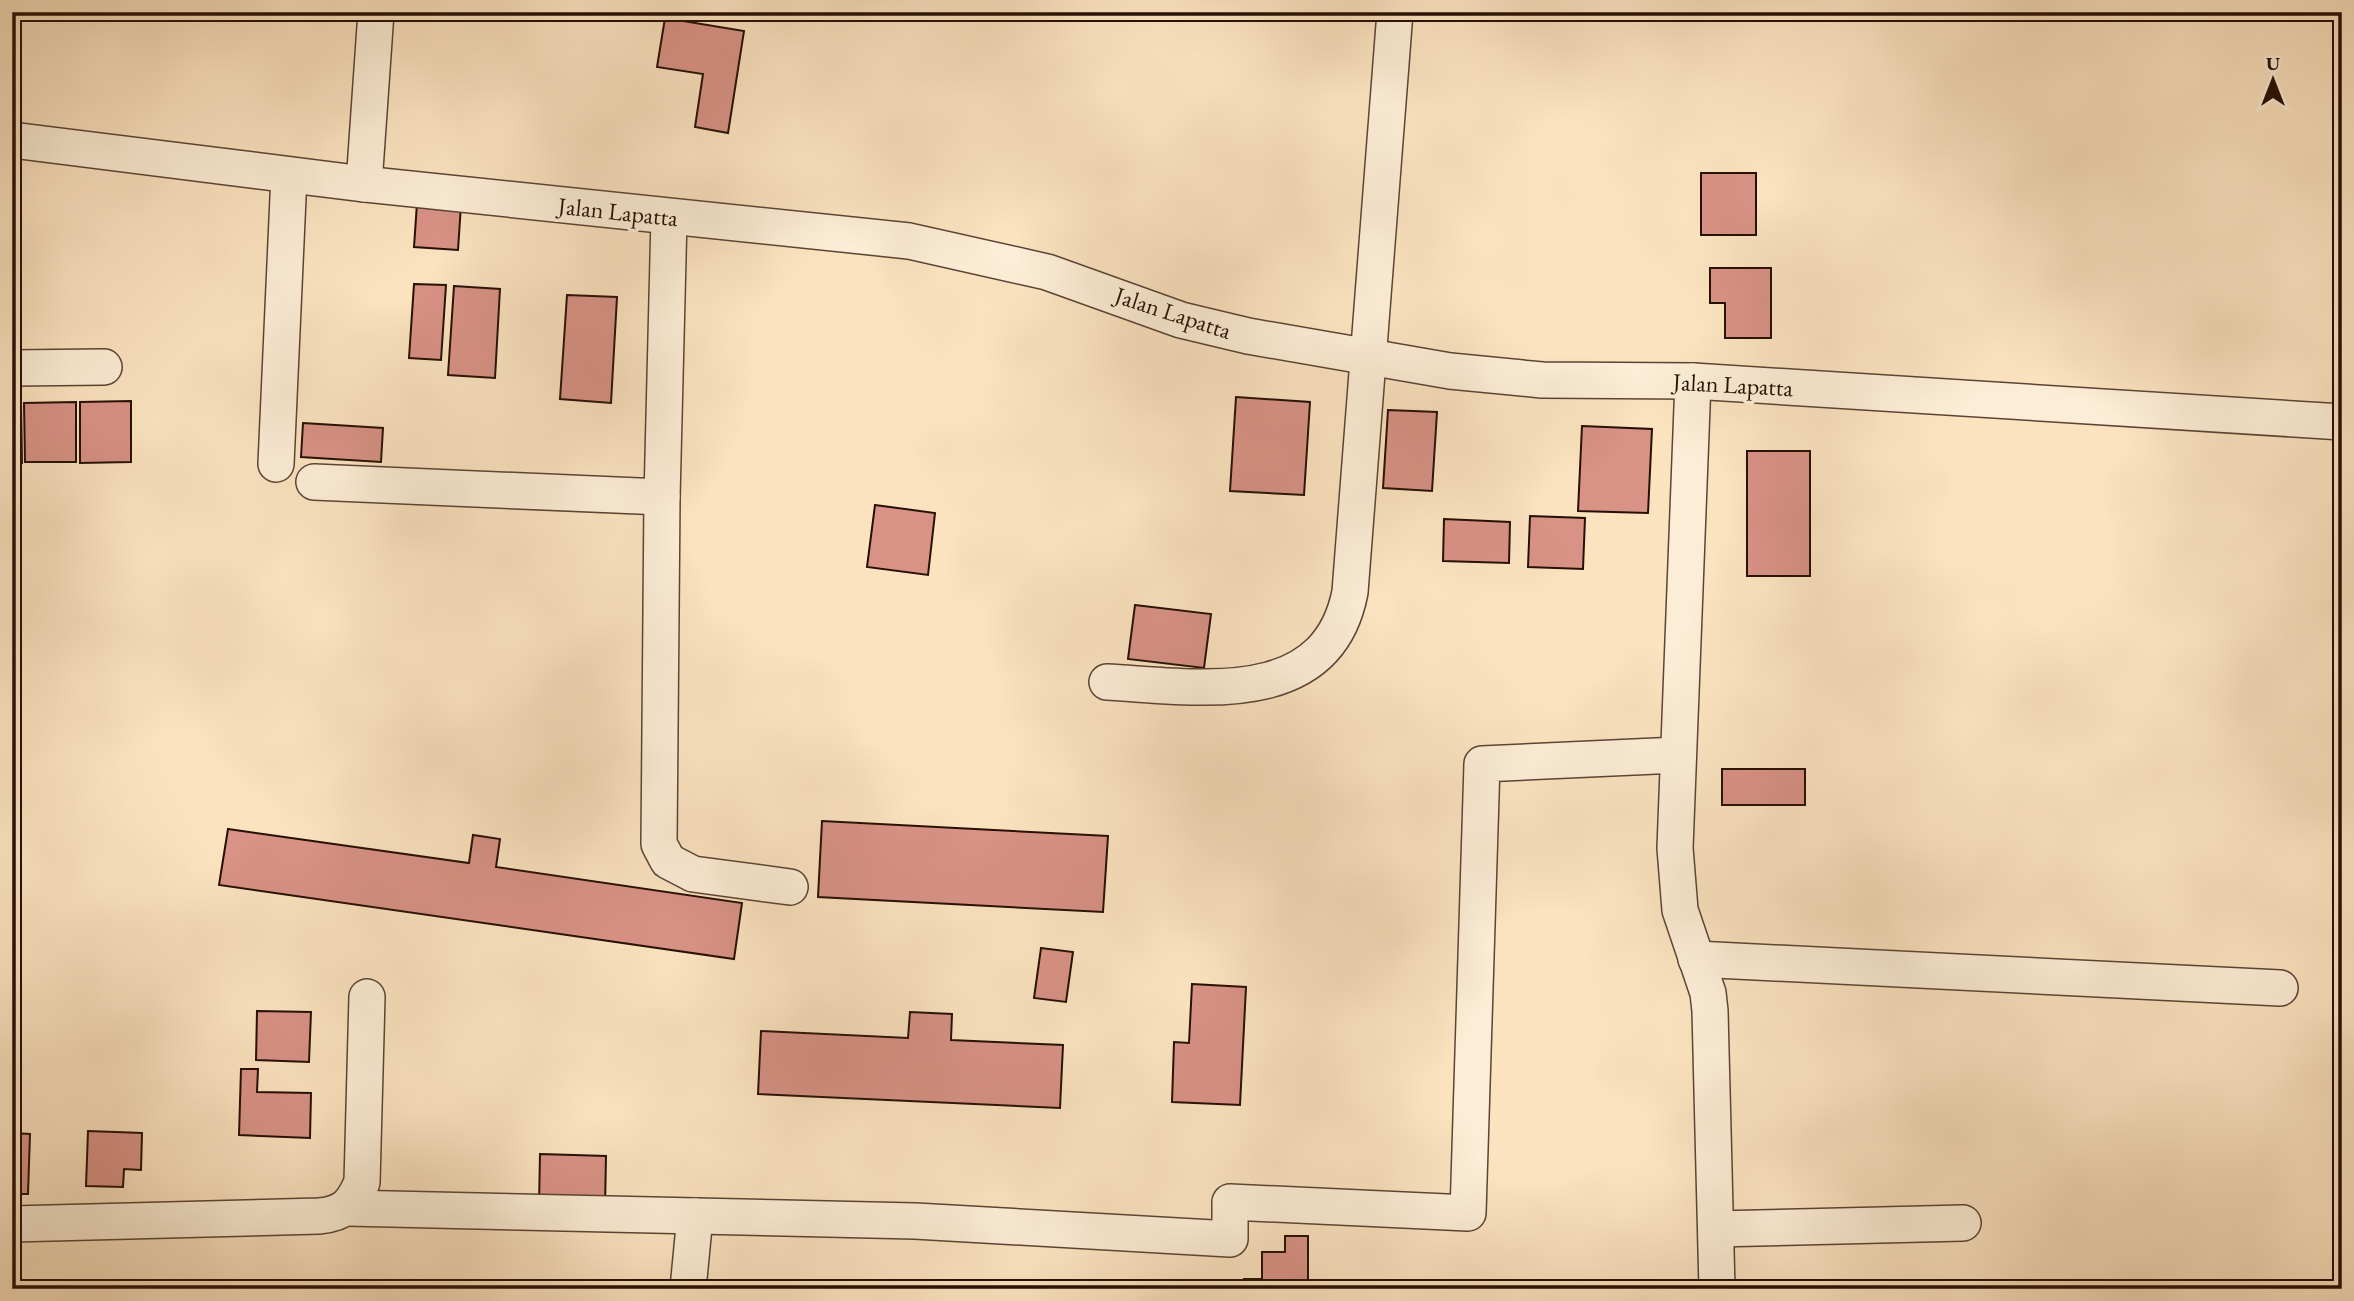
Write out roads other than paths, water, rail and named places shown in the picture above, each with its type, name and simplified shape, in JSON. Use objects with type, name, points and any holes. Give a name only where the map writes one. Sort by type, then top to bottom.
[{"type":"street","points":[[365,184],[376,12]]},
{"type":"street","points":[[1107,682],[1195,687],[1259,683],[1292,673],[1314,660],[1331,644],[1345,620],[1350,592],[1366,356],[1395,12]]},
{"type":"street","name":"Jalan Lapatta","points":[[12,140],[289,176],[669,218],[786,227],[909,241],[1047,272],[1181,320],[1248,336],[1450,371],[1542,380],[1693,381],[2342,422]]},
{"type":"street","points":[[276,464],[289,176]]},
{"type":"street","points":[[669,218],[662,498],[659,844],[668,861],[694,874],[790,887]]},
{"type":"street","points":[[12,368],[104,367]]},
{"type":"street","points":[[1693,381],[1675,848],[1680,910],[1708,993],[1710,1011],[1717,1289]]},
{"type":"street","points":[[314,482],[662,498]]},
{"type":"street","points":[[12,1224],[319,1216],[336,1214],[347,1208],[915,1221],[1230,1239],[1230,1202],[1468,1213],[1482,764],[1678,755]]},
{"type":"street","points":[[1696,959],[2280,988]]},
{"type":"street","points":[[347,1208],[362,1182],[367,998]]},
{"type":"street","points":[[688,1289],[695,1216]]},
{"type":"street","points":[[1716,1229],[1964,1223]]}]
